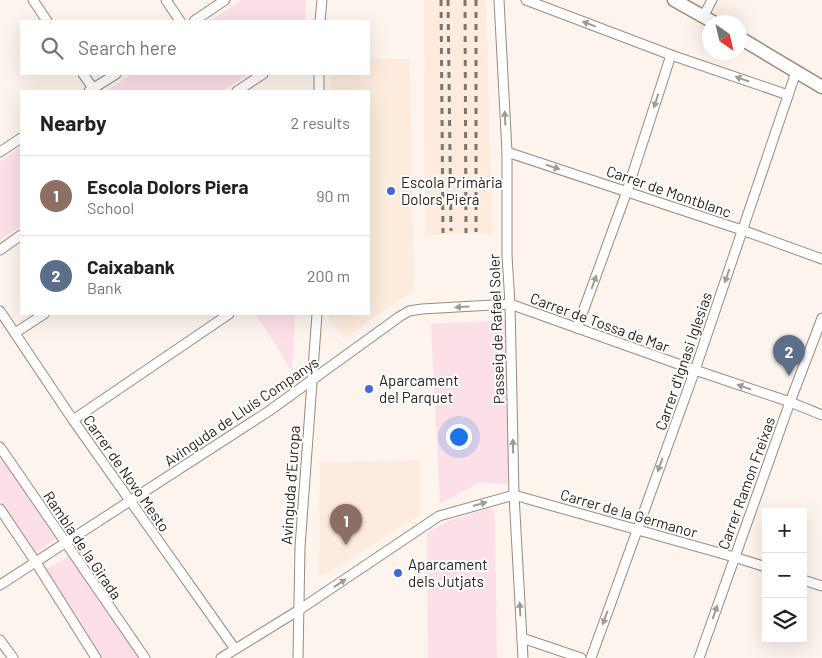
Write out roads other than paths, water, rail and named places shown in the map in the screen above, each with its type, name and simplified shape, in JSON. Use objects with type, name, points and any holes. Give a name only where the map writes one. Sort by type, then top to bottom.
[{"type":"street","points":[[33,0],[46,20]]},
{"type":"street","points":[[166,0],[179,20]]},
{"type":"street","points":[[196,20],[226,0]]},
{"type":"street","points":[[320,20],[322,0]]},
{"type":"street","name":"Passeig de Rafael Soler","points":[[499,0],[507,152],[507,255],[510,304],[514,495],[523,658]]},
{"type":"street","points":[[526,0],[671,55],[788,95]]},
{"type":"street","points":[[674,0],[702,16]]},
{"type":"street","points":[[709,15],[712,1]]},
{"type":"street","points":[[747,42],[822,87]]},
{"type":"street","points":[[577,328],[627,191],[671,55]]},
{"type":"street","name":"Carrer d'Ignasi Iglesias","points":[[591,658],[695,370],[796,72]]},
{"type":"street","points":[[84,75],[92,90],[114,75]]},
{"type":"street","points":[[239,90],[261,75]]},
{"type":"street","points":[[319,75],[319,90]]},
{"type":"street","points":[[0,152],[20,139]]},
{"type":"street","name":"Carrer de Montblanc","points":[[507,152],[742,230],[822,260]]},
{"type":"street","points":[[0,250],[20,236]]},
{"type":"street","name":"Carrer de Tossa de Mar","points":[[510,304],[790,402],[822,415]]},
{"type":"street","name":"Avinguda de Lluís Companys","points":[[0,584],[269,411],[409,311],[510,304]]},
{"type":"street","name":"Carrer de Novo Mesto","points":[[0,311],[73,420],[235,649]]},
{"type":"street","points":[[14,333],[42,315]]},
{"type":"street","points":[[73,420],[228,315]]},
{"type":"street","name":"Avinguda d'Europa","points":[[298,658],[300,547],[317,315]]},
{"type":"street","name":"Carrer Ramon Freixas","points":[[699,658],[790,402],[822,318]]},
{"type":"street","name":"Rambla de la Girada","points":[[0,447],[145,658]]},
{"type":"street","points":[[221,658],[299,610],[439,516],[514,495]]},
{"type":"street","name":"Carrer de la Germanor","points":[[514,495],[762,566]]},
{"type":"street","points":[[0,509],[96,658]]},
{"type":"street","points":[[807,581],[822,586]]},
{"type":"street","points":[[522,638],[581,658]]},
{"type":"street","points":[[0,640],[12,658]]},
{"type":"railway","points":[[441,0],[443,233]]},
{"type":"railway","points":[[448,0],[451,231]]},
{"type":"railway","points":[[465,0],[466,233]]},
{"type":"railway","points":[[476,0],[476,232]]},
{"type":"place","name":"Escola Primària Dolors Piera","points":[[391,191]]},
{"type":"place","name":"Caixabank","points":[[789,376]]},
{"type":"place","name":"Aparcament del Parquet","points":[[369,389]]},
{"type":"place","name":"Escola Dolors Piera","points":[[346,545]]},
{"type":"place","name":"Aparcament dels Jutjats","points":[[398,573]]}]
